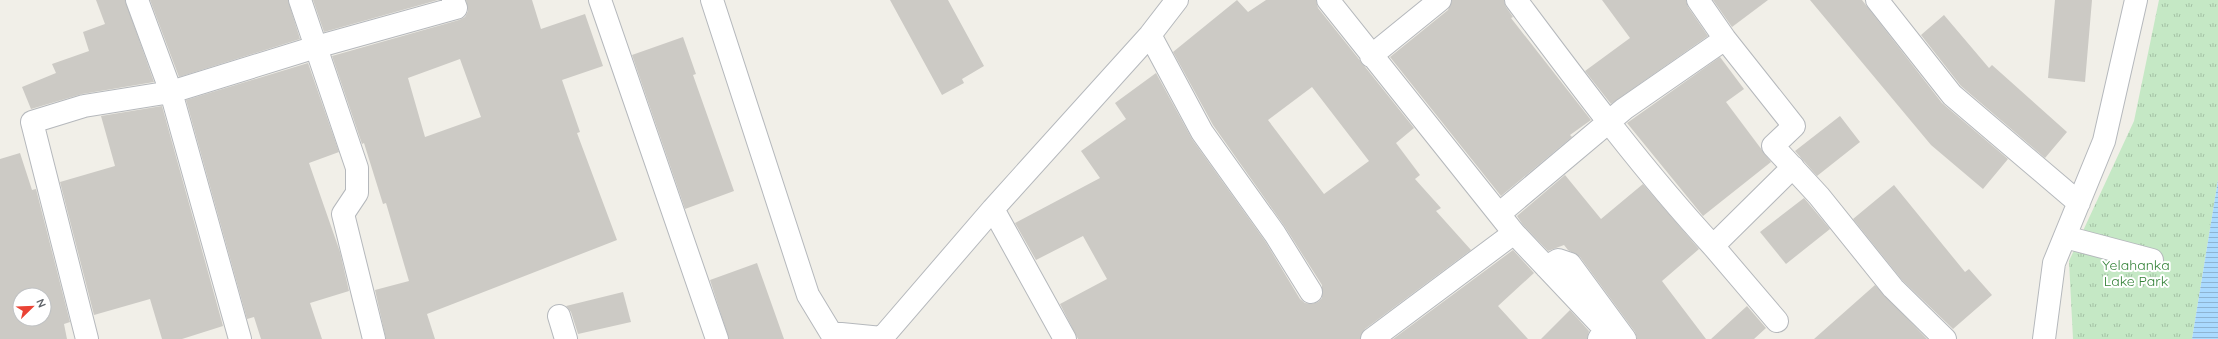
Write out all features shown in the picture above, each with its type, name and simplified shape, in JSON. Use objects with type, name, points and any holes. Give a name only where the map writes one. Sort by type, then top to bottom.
[{"type":"street","points":[[137,0],[170,92],[240,339]]},
{"type":"street","points":[[300,0],[357,168],[356,193],[343,214],[374,339]]},
{"type":"street","points":[[87,339],[32,122],[84,106],[170,92],[316,47],[456,8],[453,0]]},
{"type":"street","points":[[600,0],[717,339]]},
{"type":"street","points":[[712,0],[808,295],[831,333],[882,338],[993,209],[1150,35],[1177,0]]},
{"type":"street","points":[[1328,0],[1371,56],[1514,233],[1601,324],[1603,332],[1599,339]]},
{"type":"street","points":[[1371,56],[1440,0]]},
{"type":"street","points":[[1516,0],[1609,123],[1676,206],[1713,246],[1777,321]]},
{"type":"street","points":[[1698,0],[1725,39],[1794,126],[1773,146],[1819,196],[1893,288],[1944,339]]},
{"type":"street","points":[[1877,0],[1952,95],[2079,202]]},
{"type":"street","points":[[2044,339],[2054,263],[2104,141],[2136,0]]},
{"type":"street","points":[[1150,35],[1202,132],[1275,234],[1311,292]]},
{"type":"street","points":[[1498,214],[1624,109],[1725,39]]},
{"type":"street","points":[[1713,246],[1793,167]]},
{"type":"street","points":[[993,209],[1065,339]]},
{"type":"street","points":[[1372,339],[1514,233]]},
{"type":"street","points":[[2065,237],[2152,260]]},
{"type":"street","points":[[1546,267],[1558,260],[1570,264],[1625,339]]},
{"type":"street","points":[[559,316],[566,339]]},
{"type":"green space","name":"Yelahanka Lake Park","points":[[2159,0],[2218,0],[2218,180],[2192,339],[2073,339],[2069,261],[2134,121]]},
{"type":"water","points":[[2218,180],[2218,339],[2192,339]]},
{"type":"building","points":[[96,0],[125,0],[154,82],[82,94],[31,109],[22,87],[56,73],[52,64],[89,51],[83,32],[105,24]]},
{"type":"building","points":[[150,0],[288,0],[300,39],[179,77]]},
{"type":"building","points":[[313,0],[438,0],[324,32]]},
{"type":"building","points":[[466,0],[532,0],[541,29],[585,14],[603,66],[562,80],[580,132],[577,133],[617,240],[427,314],[435,339],[386,339],[375,290],[409,281],[386,203],[383,204],[364,143],[362,144],[332,56],[459,20],[465,17],[468,11]],"holes":[[[460,59],[481,117],[425,137],[408,78]]]},
{"type":"building","points":[[890,0],[948,0],[984,66],[962,79],[964,83],[942,95]]},
{"type":"building","points":[[1237,0],[1248,12],[1266,0],[1316,0],[1318,8],[1414,128],[1396,143],[1420,175],[1415,179],[1441,208],[1436,211],[1471,250],[1365,329],[1360,339],[1078,339],[1060,304],[1107,279],[1083,236],[1036,260],[1015,223],[1100,178],[1081,151],[1126,119],[1115,103],[1156,73],[1192,139],[1265,241],[1300,299],[1305,303],[1312,304],[1318,302],[1322,298],[1322,285],[1285,227],[1213,125],[1173,52]],"holes":[[[1312,87],[1369,161],[1324,194],[1268,120]]]},
{"type":"building","points":[[1452,0],[1504,0],[1506,7],[1513,17],[1511,18],[1591,120],[1570,135],[1572,137],[1501,196],[1390,57],[1448,10]]},
{"type":"building","points":[[1602,0],[1686,0],[1688,7],[1708,36],[1611,104],[1585,71],[1630,38]]},
{"type":"building","points":[[1713,0],[1768,0],[1732,27]]},
{"type":"building","points":[[1810,0],[1862,0],[1942,103],[2008,159],[1983,189],[1931,145]]},
{"type":"building","points":[[2055,0],[2092,0],[2085,82],[2048,78]]},
{"type":"building","points":[[1944,15],[1989,68],[1992,65],[2067,132],[2045,158],[1961,86],[1921,35]]},
{"type":"building","points":[[683,37],[696,74],[693,75],[734,191],[685,209],[632,55]]},
{"type":"building","points":[[1720,57],[1744,89],[1726,102],[1771,162],[1703,216],[1627,123]]},
{"type":"building","points":[[308,63],[339,152],[309,163],[340,252],[349,291],[310,303],[322,339],[261,339],[254,317],[247,319],[186,100]]},
{"type":"building","points":[[162,106],[223,326],[182,339],[162,339],[150,299],[94,315],[60,182],[115,166],[101,116]]},
{"type":"building","points":[[1840,116],[1860,142],[1817,176],[1795,151]]},
{"type":"building","points":[[20,153],[32,190],[36,189],[70,322],[64,324],[67,339],[0,339],[0,159]]},
{"type":"building","points":[[1565,175],[1601,219],[1643,184],[1699,249],[1662,281],[1706,339],[1637,339],[1635,332],[1580,257],[1568,250],[1564,245],[1548,251],[1523,225],[1517,216]]},
{"type":"building","points":[[1894,185],[1965,272],[1969,269],[1992,295],[1953,329],[1902,280],[1853,219]]},
{"type":"building","points":[[1804,198],[1830,229],[1786,264],[1760,232]]},
{"type":"building","points":[[1513,250],[1534,273],[1498,306],[1528,339],[1393,339]]},
{"type":"building","points":[[757,263],[784,339],[729,339],[710,280]]},
{"type":"building","points":[[1875,285],[1927,339],[1814,339]]},
{"type":"building","points":[[623,292],[631,322],[578,334],[571,312],[566,306]]},
{"type":"building","points":[[1747,306],[1766,328],[1754,339],[1711,339]]},
{"type":"building","points":[[1570,310],[1589,331],[1587,339],[1541,339]]}]
